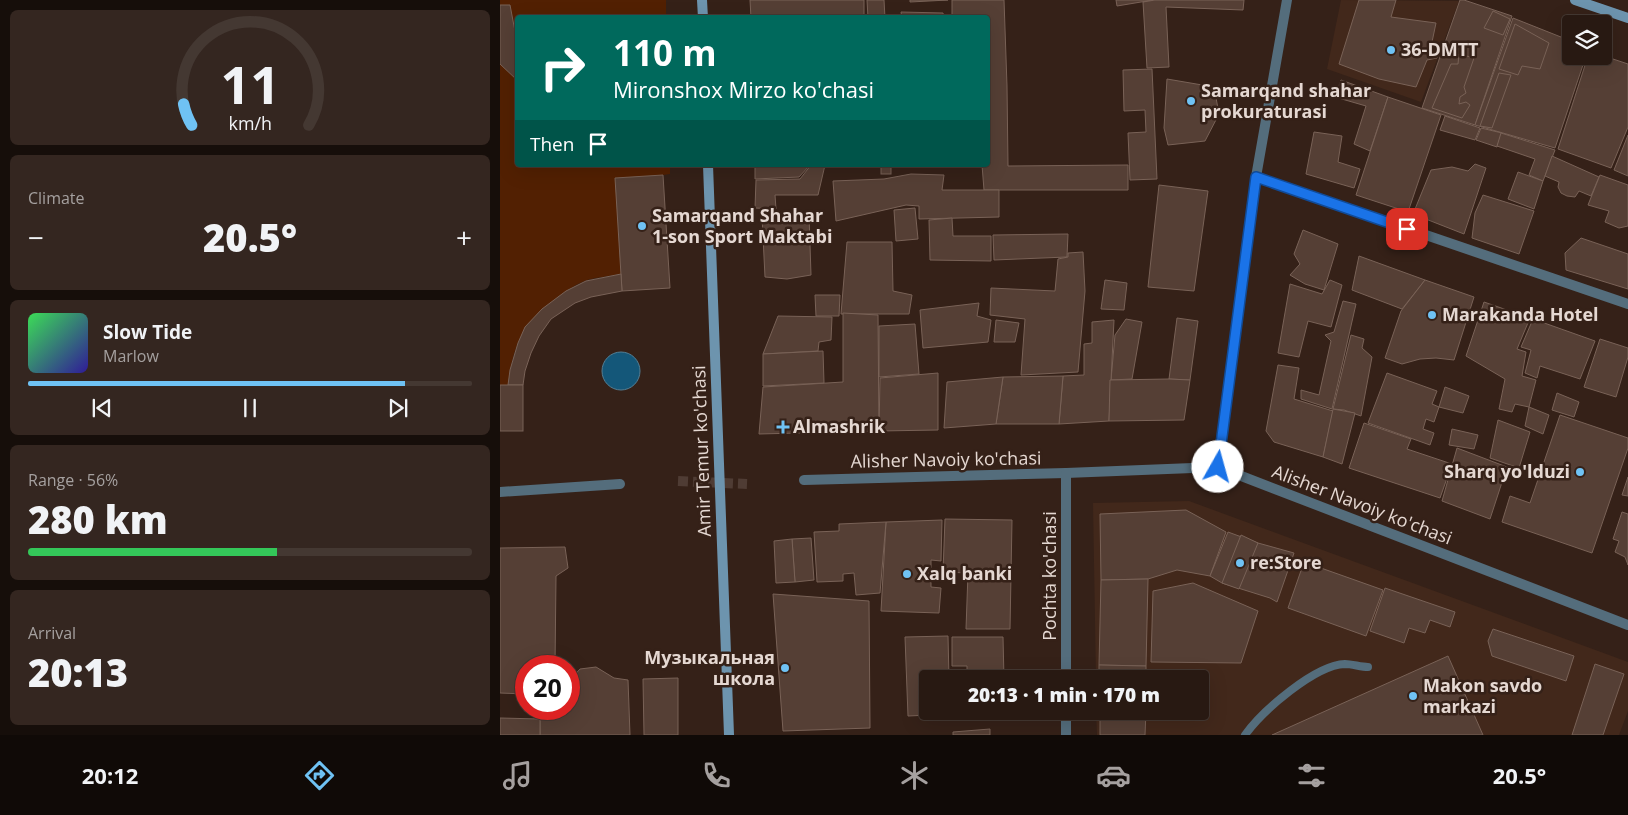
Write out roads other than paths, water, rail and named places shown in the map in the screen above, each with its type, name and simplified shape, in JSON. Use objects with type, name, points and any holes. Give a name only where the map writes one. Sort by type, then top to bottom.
[{"type":"main road","points":[[702,0],[702,15]]},
{"type":"main road","points":[[1575,0],[1628,18]]},
{"type":"main road","name":"Amir Temur ko'chasi","points":[[708,167],[729,735]]},
{"type":"street","points":[[1286,0],[1256,177],[1628,304]]},
{"type":"street","name":"Alisher Navoiy ko'chasi","points":[[804,480],[1218,467],[1628,625]]},
{"type":"street","name":"Pochta ko'chasi","points":[[1066,473],[1066,670]]},
{"type":"street","points":[[500,492],[620,484]]},
{"type":"street","points":[[1066,720],[1066,735]]},
{"type":"lane","points":[[1218,467],[1256,177]]},
{"type":"lane","points":[[1244,735],[1258,718],[1308,678],[1328,668],[1344,664],[1368,668]]},
{"type":"water","points":[[621,352],[635,357],[640,371],[635,385],[621,390],[607,385],[602,371],[607,357]]},
{"type":"tunnel","points":[[678,481],[747,484]]},
{"type":"place","name":"36-DMTT","points":[[1391,50]]},
{"type":"place","name":"Samarqand shahar prokuraturasi","points":[[1191,101]]},
{"type":"place","name":"Samarqand Shahar 1-son Sport Maktabi","points":[[642,226]]},
{"type":"place","name":"Marakanda Hotel","points":[[1432,315]]},
{"type":"place","name":"Almashrik","points":[[783,427]]},
{"type":"place","name":"Sharq yo'lduzi","points":[[1580,472]]},
{"type":"place","name":"re:Store","points":[[1240,563]]},
{"type":"place","name":"Xalq banki","points":[[907,574]]},
{"type":"place","name":"Музыкальная школа","points":[[785,668]]},
{"type":"place","name":"Makon savdo markazi","points":[[1413,696]]}]
